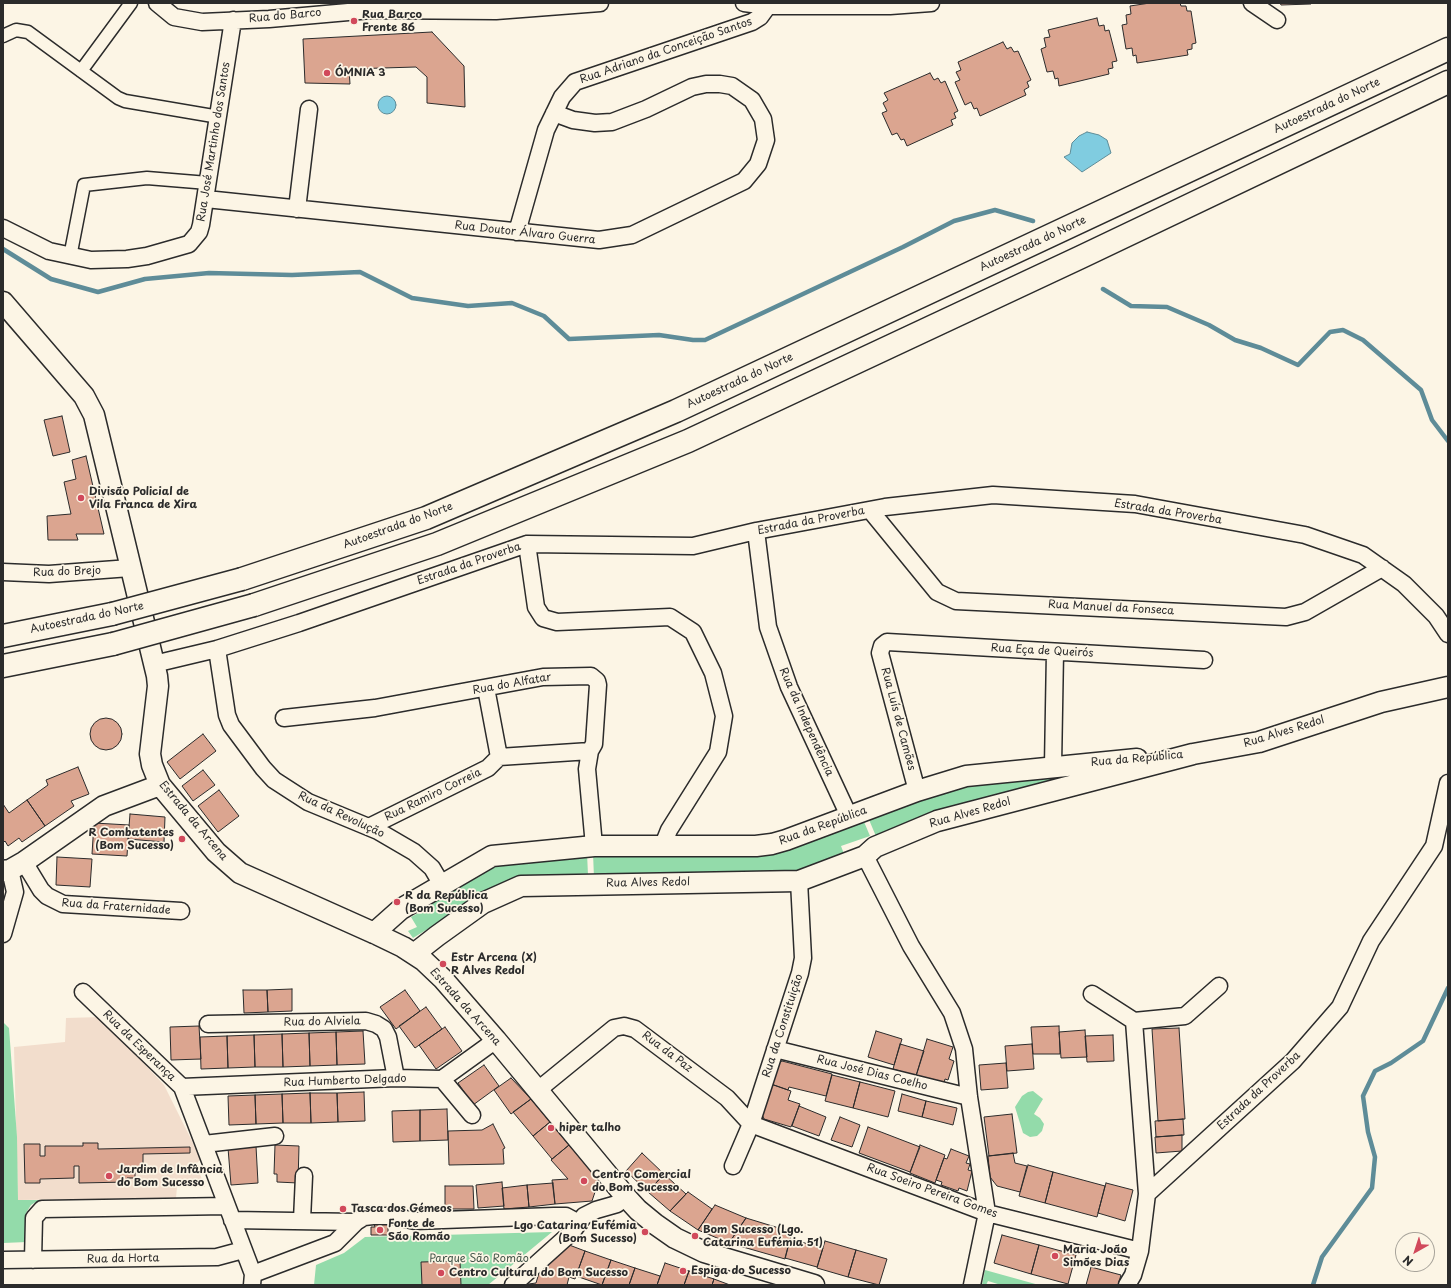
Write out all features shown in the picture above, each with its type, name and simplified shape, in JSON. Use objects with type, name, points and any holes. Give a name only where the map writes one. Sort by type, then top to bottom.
[{"type":"highway","name":"Autoestrada do Norte","points":[[3,636],[112,614],[242,579],[426,518],[676,411],[1448,49]]},
{"type":"highway","points":[[3,666],[113,644],[254,605],[437,544],[688,441],[1081,257],[1448,82]]},
{"type":"street","points":[[81,70],[132,3]]},
{"type":"street","points":[[157,3],[168,14],[180,19],[202,22],[234,20]]},
{"type":"street","name":"Rua do Barco","points":[[234,20],[371,10],[496,11],[600,3]]},
{"type":"street","points":[[744,3],[768,6],[890,6],[931,3]]},
{"type":"street","points":[[1252,3],[1276,20]]},
{"type":"street","name":"Rua Adriano da Conceição Santos","points":[[517,232],[546,130],[562,97],[575,82],[752,22],[760,17],[768,6]]},
{"type":"street","name":"Rua José Martinho dos Santos","points":[[3,228],[36,246],[70,257],[105,261],[127,260],[183,247],[189,244],[199,232],[206,199],[234,20]]},
{"type":"street","points":[[3,36],[16,30],[28,32],[118,98],[125,101],[219,117]]},
{"type":"street","name":"Rua Doutor Álvaro Guerra","points":[[206,199],[599,240],[632,235],[744,181],[758,164],[766,140],[766,130],[763,118],[752,100],[732,86],[720,84],[706,84],[692,87],[646,109],[612,122],[595,123],[573,120],[554,113]]},
{"type":"street","points":[[297,208],[309,109]]},
{"type":"street","points":[[70,257],[84,185],[147,178],[208,183]]},
{"type":"street","name":"Estrada da Arcena","points":[[3,302],[65,373],[89,405],[97,425],[158,686],[150,754],[152,765],[160,784],[216,852],[233,868],[276,890],[374,933],[414,954],[443,979],[538,1090],[626,1197],[638,1210],[675,1238],[704,1252],[814,1285]]},
{"type":"street","name":"Estrada da Proverba","points":[[154,664],[217,649],[527,544],[693,546],[756,531],[870,510],[993,494],[1136,504],[1305,536],[1363,555],[1382,568],[1404,584],[1436,616],[1448,634]]},
{"type":"street","name":"Rua Manuel da Fonseca","points":[[870,510],[937,592],[956,601],[1286,617],[1305,612],[1382,568]]},
{"type":"street","name":"Rua da Independência","points":[[756,531],[768,627],[789,687],[849,816]]},
{"type":"street","points":[[527,544],[536,607],[543,618],[557,622],[670,617],[692,632],[713,673],[724,716],[718,752],[669,830],[662,846]]},
{"type":"street","name":"Rua do Brejo","points":[[3,572],[48,574],[130,568]]},
{"type":"street","name":"Rua Eça de Queirós","points":[[882,646],[887,642],[1204,660]]},
{"type":"street","name":"Rua Luís de Camões","points":[[882,646],[880,653],[917,791]]},
{"type":"street","name":"Rua da Revolução","points":[[217,649],[227,715],[230,724],[263,768],[274,780],[308,802],[369,827],[425,860],[442,885]]},
{"type":"street","points":[[1053,766],[1055,652]]},
{"type":"street","name":"Rua do Alfatar","points":[[284,718],[375,708],[543,677],[591,676],[597,681],[598,684],[594,744],[590,751],[587,769],[594,846]]},
{"type":"street","name":"Rua Alves Redol","points":[[414,954],[483,903],[521,886],[799,881],[865,856],[875,847],[937,821],[1193,754],[1259,742],[1381,702],[1448,687]]},
{"type":"street","points":[[486,688],[498,757],[590,751]]},
{"type":"street","name":"Rua da República","points":[[374,933],[401,909],[492,856],[594,846],[756,846],[772,844],[917,791],[966,776],[1053,766],[1193,754]]},
{"type":"street","name":"Rua Ramiro Correia","points":[[369,827],[488,768],[498,757]]},
{"type":"street","name":"Estrada da Proverba","points":[[1147,1194],[1293,1061],[1340,1007],[1371,941],[1434,846],[1448,783]]},
{"type":"street","points":[[3,934],[15,892],[12,867],[104,806],[160,784]]},
{"type":"street","points":[[865,856],[911,946],[952,1013],[964,1049],[968,1097],[987,1213],[972,1285]]},
{"type":"street","name":"Rua da Fraternidade","points":[[12,867],[47,896],[63,904],[182,912]]},
{"type":"street","name":"Rua da Constituição","points":[[733,1166],[751,1124],[800,973],[803,958],[799,881]]},
{"type":"street","points":[[1092,994],[1134,1021],[1185,1016],[1219,986]]},
{"type":"street","name":"Rua da Esperança","points":[[83,992],[182,1087],[253,1280]]},
{"type":"street","name":"Rua do Alviela","points":[[208,1024],[366,1021],[376,1024],[384,1029],[388,1037],[396,1078]]},
{"type":"street","points":[[1127,1285],[1133,1275],[1140,1250],[1147,1194],[1134,1021]]},
{"type":"street","name":"Rua da Paz","points":[[538,1090],[614,1028],[624,1026],[635,1028],[727,1098],[751,1124]]},
{"type":"street","points":[[472,1115],[442,1079],[496,1040]]},
{"type":"street","name":"Rua José Dias Coelho","points":[[775,1049],[968,1097]]},
{"type":"street","name":"Rua Humberto Delgado","points":[[182,1087],[396,1078],[442,1079]]},
{"type":"street","name":"Rua Soeiro Pereira Gomes","points":[[751,1124],[987,1213],[1140,1250]]},
{"type":"street","points":[[204,1144],[274,1136]]},
{"type":"street","points":[[302,1220],[304,1176]]},
{"type":"street","points":[[513,1285],[572,1232],[578,1223],[589,1213],[617,1204],[626,1197]]},
{"type":"street","points":[[33,1260],[34,1218],[42,1209],[229,1213],[302,1220],[356,1222]]},
{"type":"street","points":[[253,1280],[335,1243],[356,1222],[364,1217],[392,1216],[415,1221],[566,1216],[578,1223]]},
{"type":"street","name":"Rua da Horta","points":[[3,1260],[217,1258],[243,1250]]},
{"type":"shaded area","points":[[101,1017],[164,1085],[201,1159],[196,1164],[205,1187],[177,1187],[176,1198],[18,1200],[14,1047],[65,1042],[66,1018]]},
{"type":"green space","points":[[1072,769],[1073,780],[878,841],[867,815],[973,780]]},
{"type":"green space","points":[[862,817],[870,836],[841,846],[844,854],[782,877],[594,878],[593,853],[760,851]]},
{"type":"green space","points":[[587,853],[588,875],[462,908],[413,938],[408,931],[417,927],[411,917],[422,911],[420,905],[483,866]]},
{"type":"green space","points":[[3,1022],[9,1028],[17,1137],[18,1200],[39,1200],[31,1205],[26,1213],[27,1242],[3,1243]]},
{"type":"green space","points":[[1033,1091],[1043,1099],[1034,1114],[1040,1118],[1044,1124],[1042,1131],[1037,1136],[1030,1137],[1023,1133],[1015,1107],[1022,1096]]},
{"type":"green space","name":"Parque São Romão","points":[[552,1232],[488,1285],[314,1285],[316,1265],[344,1253],[365,1237]]},
{"type":"green space","points":[[985,1270],[1039,1285],[1001,1285],[988,1281],[986,1285],[982,1285]]},
{"type":"water","points":[[383,96],[391,96],[396,101],[394,112],[391,114],[383,114],[378,109],[378,101]]},
{"type":"water","points":[[1087,132],[1099,135],[1107,140],[1111,153],[1082,172],[1064,157],[1070,154],[1072,143],[1079,136]]},
{"type":"building","points":[[1150,3],[1180,3],[1181,6],[1186,6],[1187,11],[1191,11],[1196,43],[1192,44],[1192,49],[1187,50],[1188,55],[1137,63],[1136,55],[1133,56],[1132,48],[1126,49],[1122,25],[1127,24],[1126,15],[1131,14],[1130,6]]},
{"type":"building","points":[[1280,3],[1311,3],[1311,4],[1281,5]]},
{"type":"building","points":[[1097,18],[1099,26],[1104,25],[1105,31],[1109,30],[1117,61],[1112,62],[1113,68],[1108,69],[1109,74],[1059,86],[1058,78],[1055,79],[1053,71],[1047,72],[1041,49],[1046,47],[1044,38],[1050,37],[1048,30]]},
{"type":"building","name":"ÓMNIA 3","points":[[432,32],[464,66],[465,107],[427,103],[427,77],[416,67],[349,69],[350,84],[305,83],[303,39]]},
{"type":"building","points":[[1003,42],[1007,49],[1011,47],[1014,52],[1018,51],[1031,80],[1027,82],[1029,87],[1024,90],[1026,95],[980,116],[977,108],[974,109],[971,102],[965,105],[955,82],[960,80],[956,72],[961,70],[958,62]]},
{"type":"building","points":[[930,73],[934,80],[938,78],[941,83],[945,81],[958,111],[954,113],[956,118],[951,120],[953,125],[907,146],[904,139],[901,140],[897,133],[892,135],[882,113],[887,111],[883,103],[888,100],[884,93]]},
{"type":"building","points":[[62,416],[70,452],[53,456],[44,420]]},
{"type":"building","name":"Divisão Policial de Vila Franca de Xira","points":[[86,456],[104,534],[76,534],[78,540],[48,540],[47,516],[71,514],[64,482],[76,479],[72,460]]},
{"type":"building","points":[[103,718],[109,718],[118,722],[122,734],[118,746],[109,750],[103,750],[94,746],[90,737],[90,731],[94,722]]},
{"type":"building","points":[[203,734],[216,751],[180,779],[167,762]]},
{"type":"building","points":[[78,767],[89,794],[71,801],[74,806],[45,826],[27,800],[48,785],[46,780]]},
{"type":"building","points":[[203,770],[215,785],[193,801],[182,786]]},
{"type":"building","points":[[219,790],[239,816],[218,832],[198,806]]},
{"type":"building","points":[[27,800],[45,826],[22,842],[19,838],[8,846],[5,841],[3,843],[3,804],[9,813]]},
{"type":"building","points":[[130,814],[165,817],[164,842],[128,839]]},
{"type":"building","points":[[94,823],[129,825],[127,856],[92,854]]},
{"type":"building","points":[[57,857],[92,859],[90,887],[56,885]]},
{"type":"building","points":[[292,989],[292,1011],[268,1012],[267,990]]},
{"type":"building","points":[[243,990],[267,990],[268,1012],[244,1013]]},
{"type":"building","points":[[405,990],[420,1011],[396,1029],[380,1007]]},
{"type":"building","points":[[426,1007],[442,1029],[415,1048],[399,1026]]},
{"type":"building","points":[[199,1026],[201,1059],[171,1060],[170,1027]]},
{"type":"building","points":[[1059,1026],[1060,1054],[1033,1054],[1031,1027]]},
{"type":"building","points":[[445,1027],[462,1051],[436,1069],[419,1045]]},
{"type":"building","points":[[1179,1028],[1185,1119],[1158,1121],[1152,1029]]},
{"type":"building","points":[[1085,1030],[1087,1057],[1061,1058],[1059,1032]]},
{"type":"building","points":[[363,1031],[365,1064],[337,1065],[336,1032]]},
{"type":"building","points":[[876,1031],[902,1039],[894,1065],[868,1057]]},
{"type":"building","points":[[336,1032],[337,1065],[310,1066],[309,1033]]},
{"type":"building","points":[[309,1033],[310,1066],[283,1067],[282,1034]]},
{"type":"building","points":[[282,1034],[283,1067],[255,1067],[254,1035]]},
{"type":"building","points":[[254,1035],[255,1067],[228,1068],[227,1036]]},
{"type":"building","points":[[1113,1035],[1114,1061],[1087,1062],[1085,1036]]},
{"type":"building","points":[[227,1036],[228,1068],[201,1069],[200,1037]]},
{"type":"building","points":[[927,1039],[953,1047],[949,1059],[954,1061],[948,1080],[945,1079],[944,1083],[916,1076]]},
{"type":"building","points":[[900,1044],[924,1051],[916,1076],[893,1069]]},
{"type":"building","points":[[1032,1044],[1034,1069],[1007,1071],[1005,1046]]},
{"type":"building","points":[[782,1061],[832,1074],[826,1096],[789,1087],[788,1090],[768,1083],[775,1065]]},
{"type":"building","points":[[1006,1063],[1008,1088],[981,1090],[979,1065]]},
{"type":"building","points":[[484,1065],[499,1086],[473,1105],[458,1083]]},
{"type":"building","points":[[832,1075],[860,1082],[853,1108],[825,1101]]},
{"type":"building","points":[[511,1078],[531,1099],[511,1114],[494,1090]]},
{"type":"building","points":[[860,1082],[895,1091],[888,1117],[853,1108]]},
{"type":"building","points":[[768,1083],[791,1091],[788,1100],[800,1104],[791,1127],[764,1119],[758,1105]]},
{"type":"building","points":[[364,1092],[365,1121],[338,1122],[337,1093]]},
{"type":"building","points":[[310,1093],[311,1123],[283,1123],[282,1094]]},
{"type":"building","points":[[310,1093],[337,1093],[338,1122],[311,1123]]},
{"type":"building","points":[[282,1094],[283,1123],[256,1124],[255,1095]]},
{"type":"building","points":[[902,1094],[926,1101],[922,1117],[898,1111]]},
{"type":"building","points":[[255,1095],[256,1124],[229,1125],[228,1096]]},
{"type":"building","points":[[531,1099],[550,1122],[533,1136],[513,1112]]},
{"type":"building","points":[[926,1101],[957,1108],[953,1125],[922,1117]]},
{"type":"building","points":[[799,1106],[826,1117],[819,1136],[792,1126]]},
{"type":"building","points":[[447,1109],[448,1140],[420,1141],[420,1110]]},
{"type":"building","points":[[420,1110],[420,1141],[393,1142],[392,1111]]},
{"type":"building","points":[[1012,1114],[1017,1153],[989,1156],[984,1117]]},
{"type":"building","points":[[840,1117],[860,1125],[852,1147],[831,1140]]},
{"type":"building","points":[[1183,1119],[1184,1135],[1156,1137],[1155,1121]]},
{"type":"building","points":[[550,1122],[569,1145],[552,1159],[533,1136]]},
{"type":"building","points":[[493,1124],[505,1148],[503,1149],[504,1164],[449,1165],[448,1131],[482,1130]]},
{"type":"building","points":[[868,1127],[920,1147],[910,1172],[859,1153]]},
{"type":"building","points":[[1182,1135],[1182,1151],[1156,1153],[1155,1137]]},
{"type":"building","points":[[83,1143],[98,1143],[98,1149],[190,1147],[190,1153],[143,1154],[143,1169],[135,1169],[135,1178],[127,1178],[128,1182],[79,1183],[79,1166],[74,1166],[74,1178],[40,1179],[40,1183],[25,1183],[24,1144],[40,1144],[40,1156],[45,1156],[45,1146],[83,1146]]},
{"type":"building","points":[[275,1145],[299,1146],[298,1183],[277,1182],[277,1174],[274,1174]]},
{"type":"building","points":[[569,1145],[599,1180],[592,1201],[555,1204],[552,1180],[568,1179],[551,1160]]},
{"type":"building","points":[[920,1145],[945,1155],[935,1183],[910,1173]]},
{"type":"building","points":[[256,1146],[258,1183],[231,1185],[228,1148]]},
{"type":"building","points":[[951,1149],[969,1156],[966,1163],[970,1164],[968,1170],[972,1171],[967,1191],[959,1188],[958,1191],[941,1185],[942,1182],[936,1180],[944,1158],[947,1159]]},
{"type":"building","points":[[642,1153],[664,1174],[648,1192],[626,1171]]},
{"type":"building","points":[[1013,1153],[1015,1163],[1027,1166],[1020,1192],[997,1186],[990,1177],[988,1156]]},
{"type":"building","points":[[1028,1165],[1053,1172],[1045,1203],[1019,1196]]},
{"type":"building","points":[[1053,1172],[1105,1186],[1097,1217],[1045,1203]]},
{"type":"building","points":[[664,1174],[686,1194],[670,1211],[648,1192]]},
{"type":"building","points":[[502,1182],[504,1206],[478,1208],[476,1185]]},
{"type":"building","points":[[553,1183],[555,1204],[529,1207],[527,1185]]},
{"type":"building","points":[[1106,1183],[1133,1190],[1125,1221],[1098,1213]]},
{"type":"building","points":[[527,1185],[529,1207],[504,1209],[502,1188]]},
{"type":"building","points":[[445,1186],[473,1186],[474,1209],[445,1209]]},
{"type":"building","points":[[688,1192],[712,1209],[698,1230],[670,1211]]},
{"type":"building","points":[[715,1205],[746,1218],[729,1243],[698,1230]]},
{"type":"building","points":[[746,1218],[792,1232],[785,1259],[729,1243]]},
{"type":"building","name":"Fonte de São Romão","points":[[388,1223],[388,1232],[393,1232],[393,1235],[371,1235],[371,1227],[375,1227],[374,1224]]},
{"type":"building","points":[[1002,1235],[1039,1245],[1031,1274],[994,1263]]},
{"type":"building","points":[[790,1239],[823,1248],[817,1267],[785,1258]]},
{"type":"building","points":[[825,1241],[856,1250],[848,1277],[817,1268]]},
{"type":"building","points":[[564,1243],[585,1251],[575,1279],[569,1277],[567,1285],[521,1285],[536,1283],[542,1263]]},
{"type":"building","points":[[1039,1245],[1076,1255],[1068,1284],[1031,1274]]},
{"type":"building","points":[[856,1250],[887,1259],[879,1285],[848,1277]]},
{"type":"building","points":[[585,1251],[611,1260],[602,1285],[576,1276]]},
{"type":"building","points":[[611,1260],[635,1268],[629,1285],[602,1285]]},
{"type":"building","name":"Centro Cultural do Bom Sucesso","points":[[460,1261],[461,1285],[422,1285],[421,1262]]},
{"type":"building","points":[[665,1263],[689,1271],[684,1285],[657,1285]]},
{"type":"building","points":[[1091,1267],[1121,1275],[1118,1285],[1086,1285]]},
{"type":"building","points":[[635,1268],[660,1276],[657,1285],[629,1285]]},
{"type":"building","points":[[689,1271],[714,1279],[712,1285],[684,1285]]},
{"type":"building","points":[[714,1279],[730,1285],[712,1285]]},
{"type":"waterway","points":[[3,249],[51,279],[98,292],[145,279],[209,273],[292,275],[360,272],[412,298],[468,306],[512,303],[544,316],[569,339],[659,335],[693,340],[705,340],[903,247],[954,221],[995,210],[1033,221]]},
{"type":"waterway","points":[[1103,289],[1131,306],[1167,307],[1209,325],[1235,340],[1261,348],[1298,365],[1330,332],[1343,330],[1363,340],[1421,390],[1432,420],[1448,441]]},
{"type":"waterway","points":[[1313,1285],[1322,1257],[1372,1188],[1375,1157],[1368,1132],[1363,1096],[1375,1071],[1391,1063],[1423,1041],[1448,988]]},
{"type":"place","name":"Rua Barco Frente 86","points":[[354,21]]},
{"type":"place","name":"ÓMNIA 3","points":[[327,73]]},
{"type":"place","name":"Divisão Policial de Vila Franca de Xira","points":[[81,498]]},
{"type":"place","name":"R Combatentes (Bom Sucesso)","points":[[182,839]]},
{"type":"place","name":"R da República (Bom Sucesso)","points":[[397,902]]},
{"type":"place","name":"Estr Arcena (X) R Alves Redol","points":[[443,964]]},
{"type":"place","name":"hiper talho","points":[[551,1128]]},
{"type":"place","name":"Jardim de Infância do Bom Sucesso","points":[[109,1176]]},
{"type":"place","name":"Centro Comercial do Bom Sucesso","points":[[584,1181]]},
{"type":"place","name":"Tasca dos Gémeos","points":[[343,1209]]},
{"type":"place","name":"Fonte de São Romão","points":[[380,1230]]},
{"type":"place","name":"Lgo Catarina Eufémia (Bom Sucesso)","points":[[645,1232]]},
{"type":"place","name":"Bom Sucesso (Lgo. Catarina Eufémia 51)","points":[[695,1236]]},
{"type":"place","name":"Maria João Simões Dias","points":[[1055,1256]]},
{"type":"place","name":"Espiga do Sucesso","points":[[683,1271]]},
{"type":"place","name":"Centro Cultural do Bom Sucesso","points":[[441,1273]]}]
